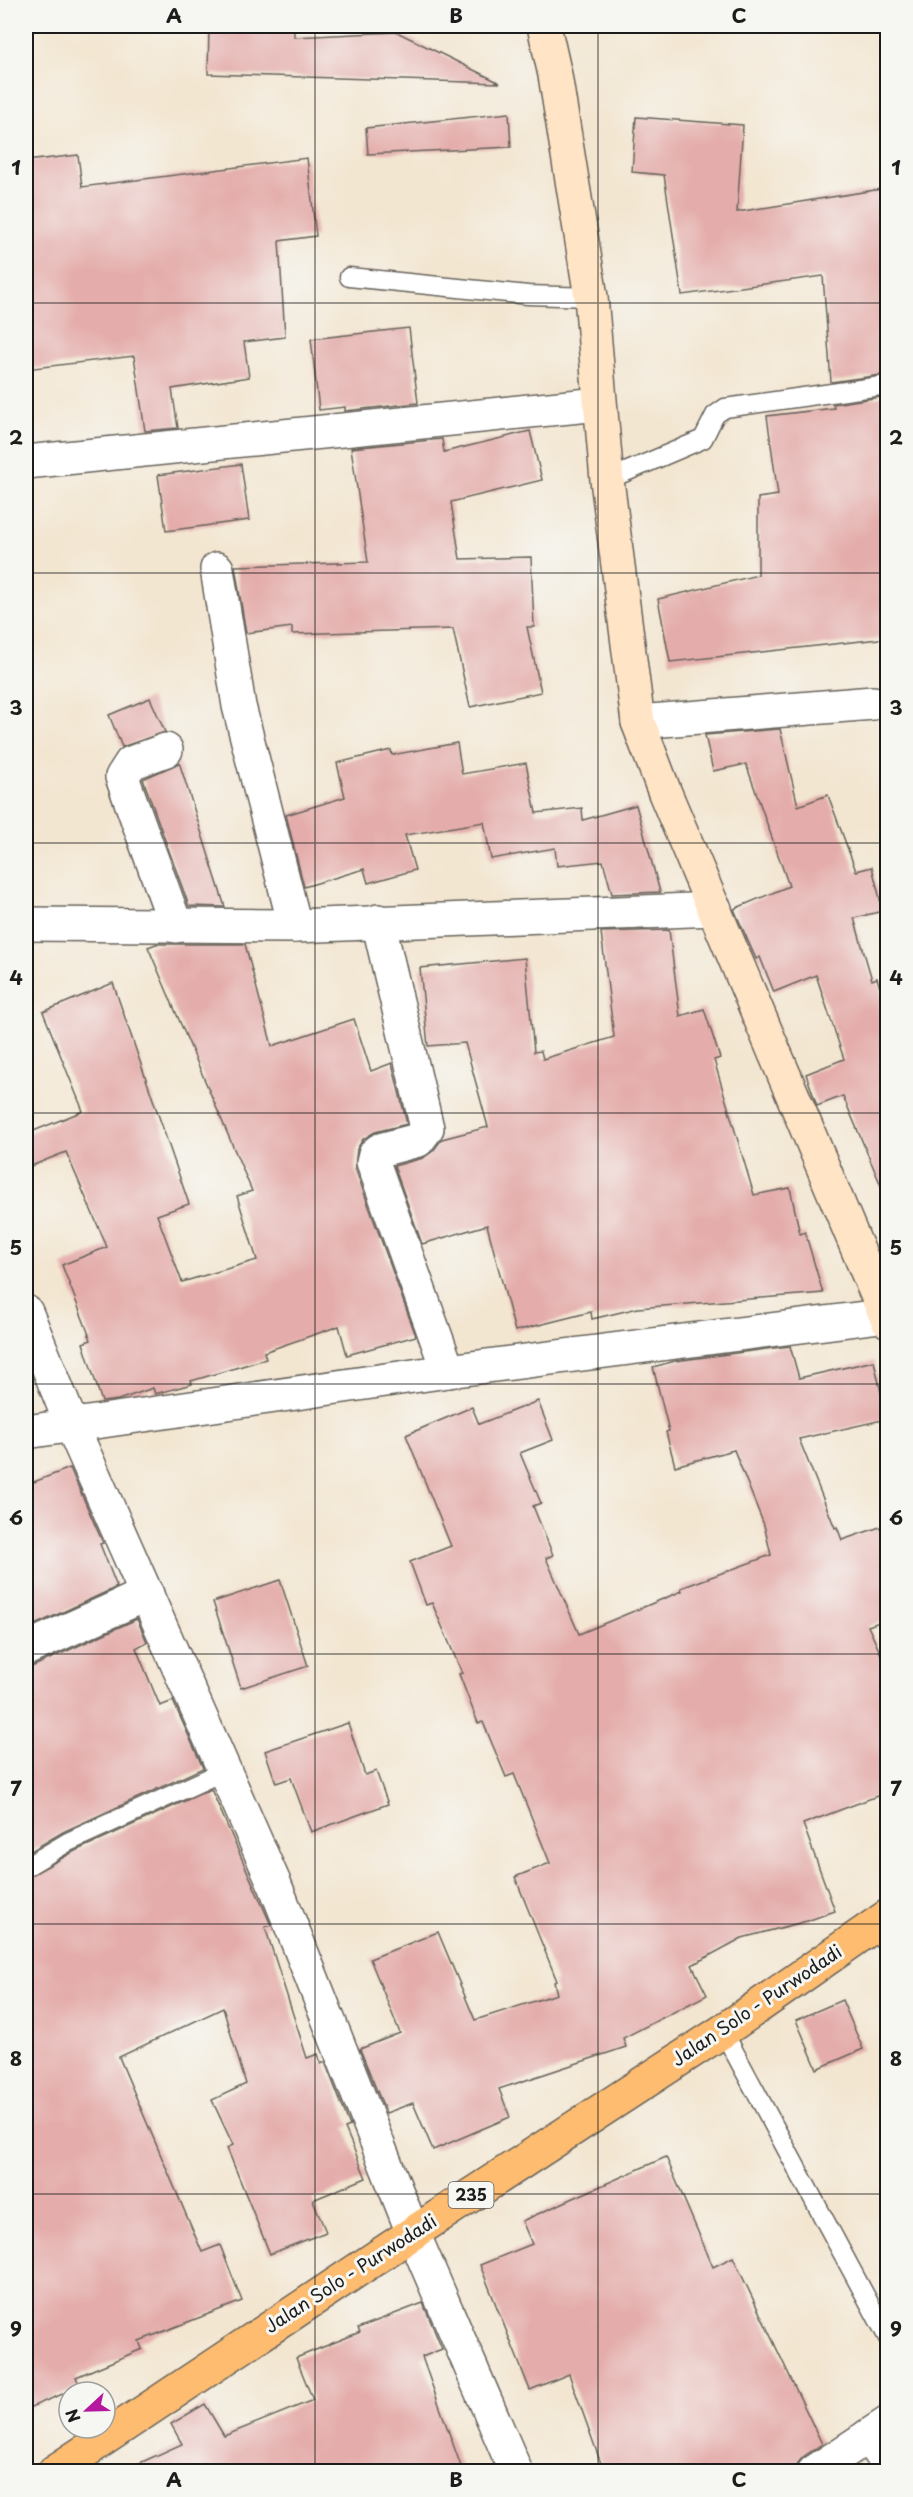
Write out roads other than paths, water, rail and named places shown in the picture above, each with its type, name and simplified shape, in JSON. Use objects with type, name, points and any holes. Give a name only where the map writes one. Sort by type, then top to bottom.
[{"type":"main road","points":[[544,26],[555,75],[591,297],[607,480],[638,722],[665,794],[887,1317]]},
{"type":"main road","name":"Jalan Solo - Purwodadi","points":[[54,2472],[413,2233],[723,2031],[888,1916]]},
{"type":"street","points":[[26,462],[599,404]]},
{"type":"street","points":[[217,569],[239,706],[296,926]]},
{"type":"street","points":[[638,722],[873,703]]},
{"type":"street","points":[[166,750],[131,763],[122,777],[129,802],[176,926]]},
{"type":"street","points":[[26,924],[296,926],[715,909]]},
{"type":"street","points":[[378,921],[427,1128],[418,1140],[380,1150],[375,1154],[374,1162],[448,1371]]},
{"type":"street","points":[[26,1312],[72,1426],[275,1885],[391,2172],[413,2233],[516,2472]]},
{"type":"street","points":[[26,1432],[448,1371],[887,1317]]},
{"type":"street","points":[[26,1649],[147,1594]]},
{"type":"street","points":[[814,2472],[878,2429],[888,2466]]},
{"type":"lane","points":[[349,278],[528,295],[591,297]]},
{"type":"lane","points":[[607,480],[703,439],[715,415],[725,408],[888,385]]},
{"type":"lane","points":[[26,1867],[68,1842],[224,1771]]},
{"type":"lane","points":[[723,2031],[888,2338]]}]
